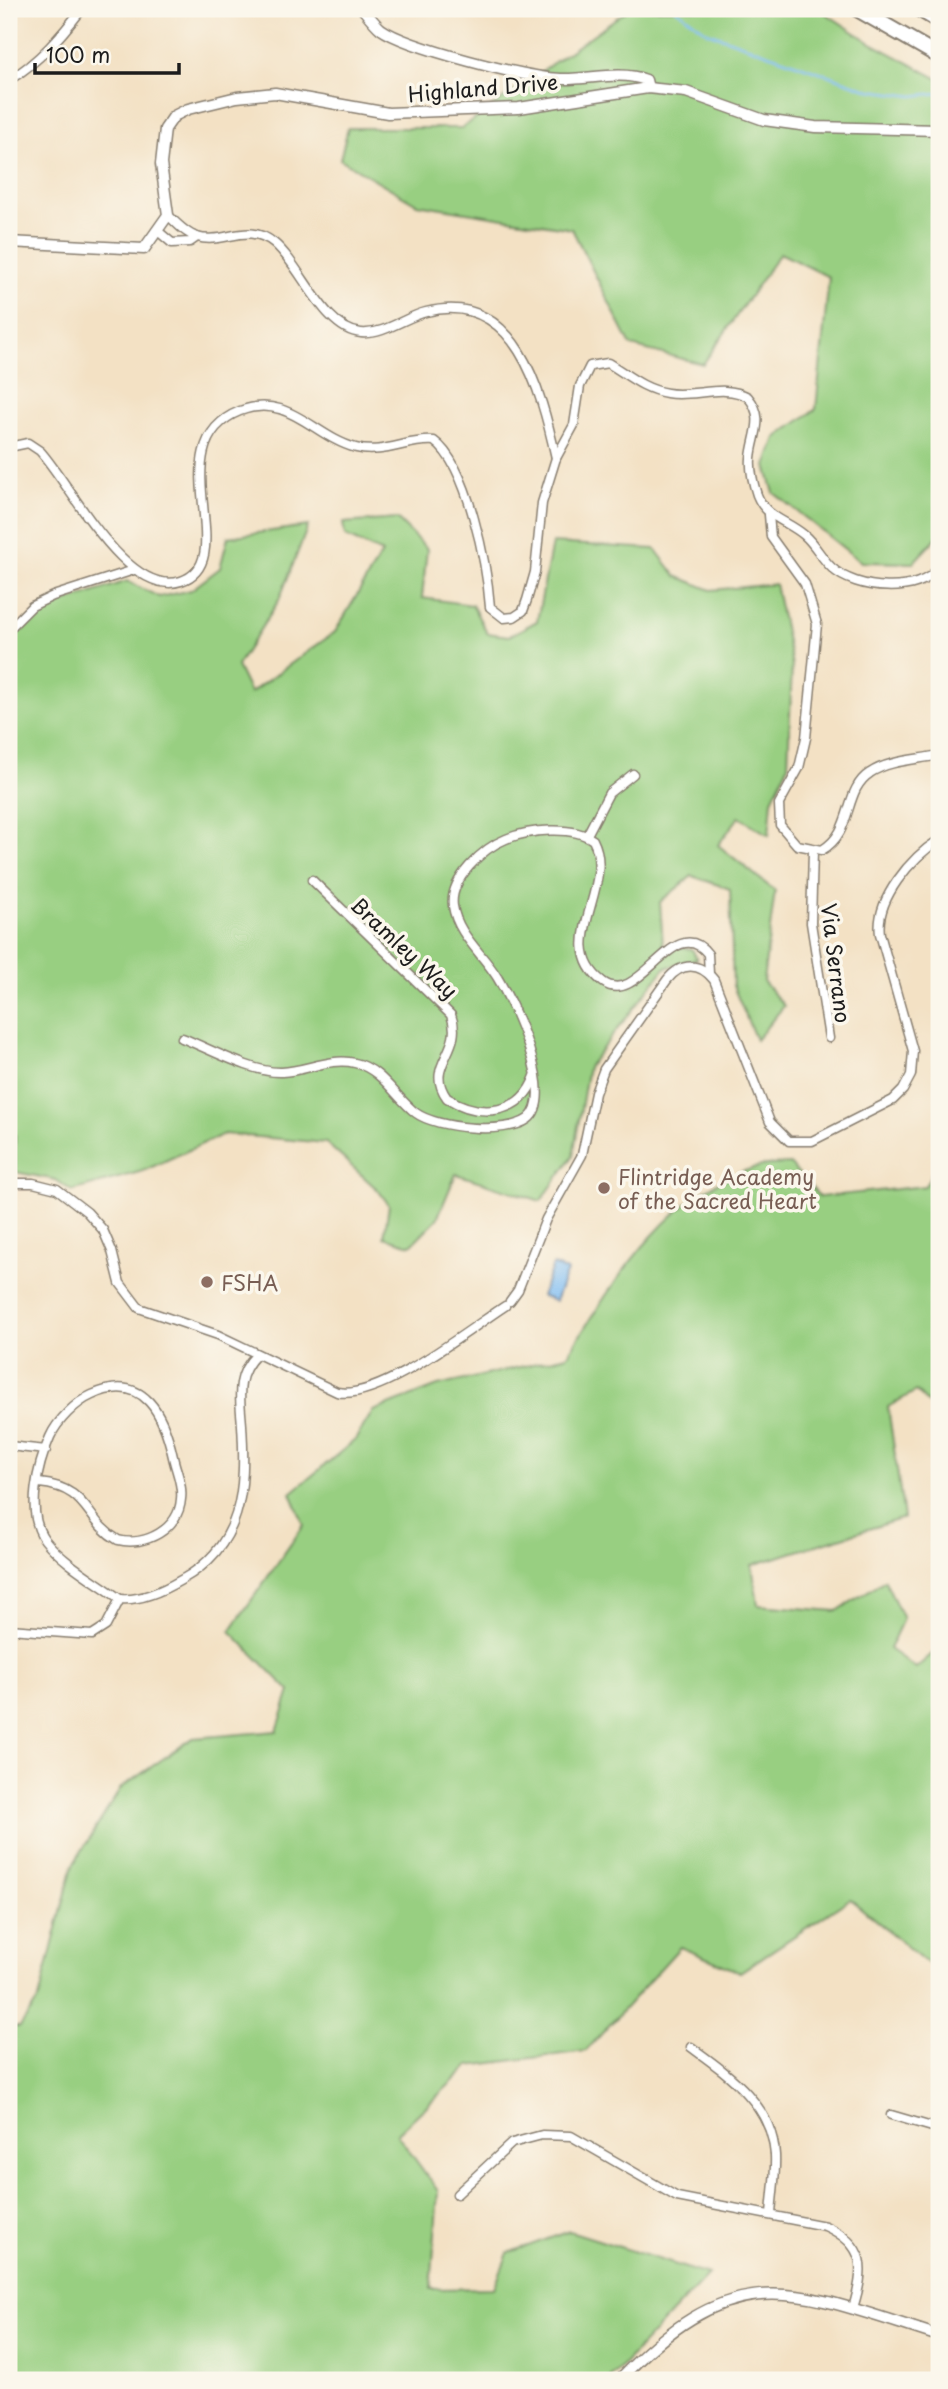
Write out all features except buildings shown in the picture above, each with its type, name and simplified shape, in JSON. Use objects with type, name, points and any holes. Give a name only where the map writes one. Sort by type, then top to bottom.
[{"type":"highway","points":[[856,9],[939,56]]},
{"type":"street","points":[[9,80],[27,69],[58,40],[82,9]]},
{"type":"street","points":[[363,9],[381,28],[402,40],[513,72],[560,79],[631,74],[646,80],[648,88]]},
{"type":"street","name":"Highland Drive","points":[[167,215],[161,164],[165,128],[174,116],[210,101],[275,93],[318,99],[362,111],[412,113],[519,108],[648,88],[686,92],[764,120],[814,127],[939,130]]},
{"type":"street","points":[[9,242],[144,249],[159,232],[167,215],[197,237],[214,238],[237,232],[261,235],[275,243],[337,323],[360,333],[377,331],[427,312],[447,308],[469,309],[488,316],[501,325],[530,373],[547,420],[555,458]]},
{"type":"street","points":[[159,232],[172,243],[190,242],[197,237]]},
{"type":"street","points":[[9,447],[28,443],[40,451],[116,552],[134,570],[147,578],[171,583],[184,581],[196,572],[203,558],[206,539],[199,467],[202,452],[216,429],[238,412],[273,406],[288,410],[353,447],[388,450],[426,440],[442,447],[459,476],[485,558],[490,607],[504,618],[514,617],[523,611],[535,572],[542,503],[555,458],[574,425],[580,386],[590,366],[608,363],[630,380],[667,393],[740,393],[754,404],[758,416],[751,473],[758,497],[769,515],[771,537],[805,584],[817,624],[803,756],[779,804],[780,825],[790,841],[813,851],[822,850],[835,842],[855,791],[869,773],[895,763],[939,755]]},
{"type":"street","points":[[769,515],[806,536],[832,568],[844,577],[862,582],[905,586],[928,579],[939,567]]},
{"type":"street","points":[[9,629],[32,606],[53,596],[134,570]]},
{"type":"street","points":[[587,835],[609,793],[634,774]]},
{"type":"street","points":[[182,1038],[272,1072],[342,1061],[364,1065],[373,1070],[422,1117],[477,1128],[509,1128],[533,1115],[540,1099],[536,1073],[509,1000],[497,976],[459,926],[453,894],[461,878],[488,850],[507,839],[558,832],[587,835],[596,846],[600,866],[582,936],[583,949],[597,978],[613,988],[627,985],[673,948],[690,943],[698,944],[708,954],[709,974],[770,1122],[781,1136],[795,1143],[812,1141],[893,1101],[911,1075],[913,1051],[880,933],[880,914],[915,858],[939,839]]},
{"type":"street","name":"Via Serrano","points":[[813,851],[811,923],[829,1038]]},
{"type":"street","name":"Bramley Way","points":[[312,880],[452,1015],[454,1042],[442,1062],[438,1077],[447,1098],[466,1107],[485,1111],[509,1108],[525,1096],[536,1073]]},
{"type":"street","points":[[9,1183],[50,1186],[64,1193],[87,1212],[103,1230],[112,1251],[120,1283],[139,1308],[156,1316],[196,1325],[256,1355],[290,1368],[323,1388],[356,1394],[384,1384],[507,1303],[518,1290],[545,1219],[582,1154],[595,1093],[604,1069],[672,973],[686,966],[701,968],[709,974]]},
{"type":"street","points":[[39,1483],[53,1485],[76,1495],[112,1536],[126,1542],[143,1541],[160,1533],[173,1521],[180,1507],[180,1486],[163,1423],[150,1401],[137,1394],[122,1391],[92,1395],[61,1420],[46,1450],[39,1483],[34,1512],[46,1541],[120,1599],[147,1595],[191,1575],[218,1551],[235,1525],[242,1489],[240,1379],[256,1355]]},
{"type":"street","points":[[9,1446],[46,1450]]},
{"type":"street","points":[[9,1629],[92,1634],[106,1626],[120,1599]]},
{"type":"street","points":[[691,2047],[743,2085],[766,2123],[775,2154],[771,2215]]},
{"type":"street","points":[[891,2115],[939,2129]]},
{"type":"street","points":[[457,2194],[512,2143],[542,2135],[571,2136],[677,2197],[825,2226],[843,2234],[857,2252],[863,2276],[853,2308]]},
{"type":"street","points":[[619,2380],[677,2326],[730,2300],[798,2294],[853,2308],[939,2336]]},
{"type":"green space","points":[[629,9],[819,9],[871,43],[939,79],[939,535],[913,563],[861,562],[774,493],[766,466],[776,438],[816,409],[829,277],[780,253],[703,364],[631,346],[572,229],[417,204],[340,159],[348,128],[462,128]]},
{"type":"green space","points":[[397,519],[427,549],[422,598],[472,605],[487,633],[509,636],[537,621],[552,543],[655,549],[676,576],[711,590],[775,584],[792,665],[788,766],[772,800],[769,835],[739,817],[718,845],[775,891],[763,981],[784,1006],[756,1040],[733,986],[730,889],[692,876],[660,902],[663,945],[692,949],[697,959],[665,968],[588,1067],[573,1156],[541,1201],[456,1174],[437,1219],[411,1245],[384,1237],[389,1205],[378,1190],[326,1143],[224,1134],[143,1171],[72,1191],[56,1180],[15,1172],[15,1135],[9,1134],[9,641],[45,609],[127,581],[159,597],[191,590],[220,568],[228,537],[308,526],[279,600],[237,666],[250,693],[335,632],[382,553],[345,536],[343,523]]},
{"type":"green space","points":[[939,1159],[939,1414],[916,1391],[888,1407],[904,1518],[752,1565],[758,1605],[837,1611],[885,1580],[903,1619],[889,1649],[916,1668],[939,1648],[939,1973],[850,1899],[740,1972],[680,1947],[586,2051],[469,2066],[397,2134],[438,2191],[431,2289],[494,2288],[508,2253],[570,2231],[708,2275],[609,2380],[9,2380],[9,2027],[20,2027],[39,1999],[73,1865],[121,1788],[193,1738],[277,1731],[290,1691],[230,1631],[304,1525],[291,1493],[355,1440],[373,1411],[438,1386],[567,1356],[603,1299],[646,1243],[670,1217],[697,1195],[726,1178],[762,1166],[790,1164],[820,1197],[925,1186]]},
{"type":"water","points":[[553,1265],[567,1271],[555,1301],[541,1296]]},
{"type":"waterway","points":[[676,9],[707,32],[870,90],[913,96],[939,93]]},
{"type":"place","name":"Flintridge Academy of the Sacred Heart","points":[[604,1188]]},
{"type":"place","name":"FSHA","points":[[207,1282]]}]
